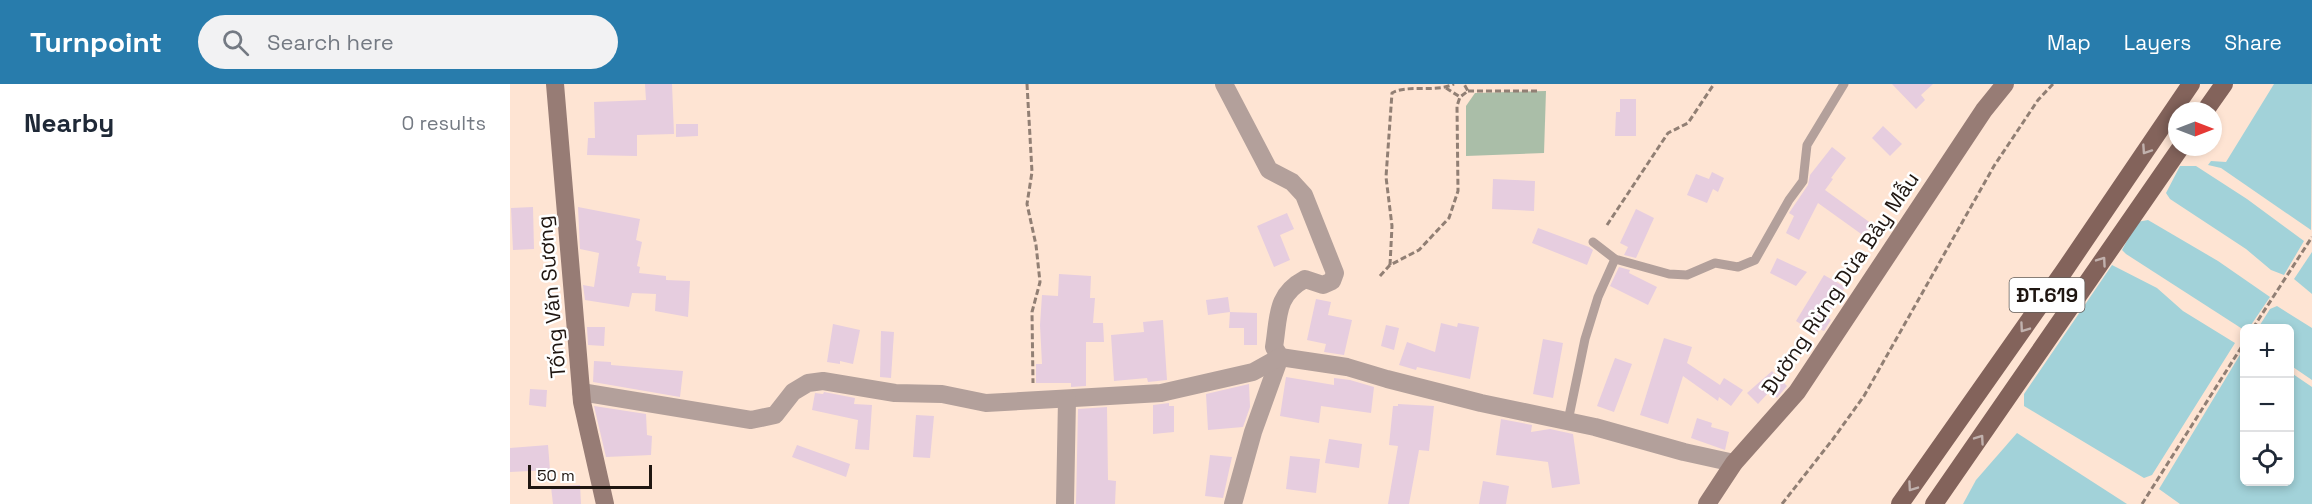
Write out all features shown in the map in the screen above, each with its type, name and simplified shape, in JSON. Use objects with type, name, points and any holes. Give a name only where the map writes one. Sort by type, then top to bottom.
[{"type":"main road","name":"ĐT.619","points":[[1900,504],[2064,271],[2191,84]]},
{"type":"main road","points":[[2211,102],[2224,84]]},
{"type":"main road","name":"ĐT.619","points":[[1934,504],[2175,156]]},
{"type":"street","name":"Tống Văn Sương","points":[[555,84],[581,392],[605,504]]},
{"type":"street","points":[[1224,84],[1269,170],[1292,182],[1304,195],[1335,273],[1332,281],[1323,285],[1305,279],[1290,287],[1281,304],[1274,347],[1280,357]]},
{"type":"street","name":"Đường Rừng Dừa Bảy Mẫu","points":[[1707,504],[1734,463],[1797,392],[1984,110],[2005,84]]},
{"type":"street","points":[[581,392],[752,420],[775,415],[793,392],[808,382],[823,381],[895,393],[942,394],[986,403],[1067,399],[1161,393],[1253,372],[1280,357],[1347,367],[1481,403],[1568,421],[1734,463]]},
{"type":"street","points":[[1237,503],[1253,432],[1280,357]]},
{"type":"street","points":[[1065,504],[1067,399]]},
{"type":"lane","points":[[1593,242],[1615,259],[1668,274],[1687,275],[1715,263],[1738,267],[1755,260],[1803,181],[1807,145],[1844,84]]},
{"type":"lane","points":[[1568,421],[1585,339],[1598,297],[1615,259]]},
{"type":"path","points":[[1027,84],[1032,172],[1027,204],[1036,245],[1040,282],[1032,312],[1033,400]]},
{"type":"path","points":[[1390,265],[1392,226],[1386,177],[1392,93],[1399,88],[1446,88],[1454,84]]},
{"type":"path","points":[[1464,84],[1468,91]]},
{"type":"path","points":[[1607,225],[1668,133],[1688,123],[1714,84]]},
{"type":"path","points":[[1782,504],[1864,396],[1994,166],[2038,100],[2053,84]]},
{"type":"path","points":[[1446,88],[1460,97]]},
{"type":"path","points":[[1380,276],[1390,265],[1419,250],[1449,218],[1458,191],[1458,106],[1460,97],[1468,91],[1539,91]]},
{"type":"path","points":[[2256,324],[2312,237]]},
{"type":"path","points":[[2142,504],[2240,349]]},
{"type":"green space","points":[[1546,91],[1544,153],[1466,156],[1466,106],[1475,93]]},
{"type":"water","points":[[2274,84],[2312,84],[2311,230],[2221,168],[2208,165],[2211,161],[2226,162]]},
{"type":"water","points":[[2180,166],[2196,166],[2247,199],[2304,241],[2284,275],[2271,270],[2246,249],[2170,199],[2166,193]]},
{"type":"water","points":[[2148,220],[2218,261],[2270,297],[2252,324],[2240,324],[2240,327],[2126,254],[2122,250],[2137,222]]},
{"type":"water","points":[[2312,252],[2312,294],[2294,279]]},
{"type":"water","points":[[2112,265],[2157,288],[2183,311],[2235,343],[2152,475],[2144,478],[2024,406],[2024,394]]},
{"type":"water","points":[[2277,306],[2312,328],[2312,380],[2294,368],[2294,324],[2261,324],[2270,309]]},
{"type":"water","points":[[2240,355],[2240,486],[2294,486],[2294,375],[2312,387],[2312,504],[2180,504],[2159,489]]},
{"type":"water","points":[[2017,433],[2127,504],[1963,504],[1976,480]]},
{"type":"building","points":[[645,84],[672,84],[674,134],[637,135],[637,156],[587,155],[588,138],[595,138],[594,102],[646,100]]},
{"type":"building","points":[[1892,84],[1933,84],[1921,95],[1925,100],[1916,109]]},
{"type":"building","points":[[1620,99],[1636,99],[1636,136],[1615,136],[1616,112],[1620,112]]},
{"type":"building","points":[[676,124],[698,124],[698,136],[676,137]]},
{"type":"building","points":[[1883,126],[1902,144],[1890,156],[1872,138]]},
{"type":"building","points":[[1832,147],[1846,158],[1825,190],[1872,224],[1864,236],[1818,203],[1799,240],[1786,233],[1794,216],[1789,213],[1808,185],[1810,175]]},
{"type":"building","points":[[1712,172],[1724,178],[1718,192],[1713,189],[1707,203],[1687,195],[1696,174],[1709,179]]},
{"type":"building","points":[[1493,179],[1535,181],[1534,211],[1492,209]]},
{"type":"building","points":[[533,207],[534,249],[513,250],[511,208]]},
{"type":"building","points":[[578,207],[640,219],[636,240],[642,242],[637,266],[640,267],[639,273],[666,276],[666,280],[690,281],[688,317],[655,311],[656,294],[632,293],[629,307],[585,300],[583,285],[594,287],[599,253],[580,249]]},
{"type":"building","points":[[1636,209],[1654,218],[1636,258],[1624,255],[1628,247],[1620,243]]},
{"type":"building","points":[[1287,213],[1294,229],[1280,235],[1290,260],[1274,267],[1257,226]]},
{"type":"building","points":[[1538,228],[1593,250],[1587,265],[1532,243]]},
{"type":"building","points":[[1777,258],[1807,272],[1796,286],[1770,273]]},
{"type":"building","points":[[1619,267],[1630,270],[1629,273],[1657,287],[1648,305],[1610,286]]},
{"type":"building","points":[[1059,274],[1091,276],[1090,298],[1095,298],[1093,323],[1103,323],[1104,342],[1086,342],[1086,386],[1071,387],[1071,383],[1036,383],[1036,364],[1042,364],[1040,325],[1042,295],[1058,296]]},
{"type":"building","points":[[1824,275],[1845,287],[1827,317],[1831,320],[1824,331],[1819,329],[1816,334],[1796,321]]},
{"type":"building","points":[[1228,297],[1230,312],[1208,315],[1206,300]]},
{"type":"building","points":[[1316,299],[1331,302],[1328,315],[1352,320],[1344,355],[1324,352],[1326,344],[1307,340]]},
{"type":"building","points":[[1230,312],[1257,313],[1257,345],[1244,345],[1244,328],[1229,328]]},
{"type":"building","points":[[1163,320],[1167,380],[1148,382],[1147,378],[1114,381],[1111,335],[1144,332],[1143,322]]},
{"type":"building","points":[[1441,323],[1457,327],[1458,323],[1479,327],[1470,379],[1399,365],[1407,342],[1435,352]]},
{"type":"building","points":[[833,324],[860,330],[853,364],[840,361],[840,364],[827,362]]},
{"type":"building","points":[[1386,325],[1399,328],[1394,350],[1381,346]]},
{"type":"building","points":[[587,327],[605,327],[604,346],[588,345]]},
{"type":"building","points":[[881,331],[894,332],[891,378],[880,377]]},
{"type":"building","points":[[1664,338],[1692,347],[1687,363],[1720,385],[1724,378],[1743,390],[1731,406],[1719,397],[1718,401],[1683,376],[1668,424],[1640,415]]},
{"type":"building","points":[[1543,339],[1563,343],[1553,398],[1533,394]]},
{"type":"building","points":[[1615,358],[1632,364],[1614,412],[1597,406]]},
{"type":"building","points":[[594,361],[611,362],[611,365],[683,371],[680,397],[593,382]]},
{"type":"building","points":[[1772,371],[1787,386],[1777,398],[1770,391],[1758,404],[1747,393]]},
{"type":"building","points":[[1286,377],[1334,385],[1334,378],[1374,387],[1371,413],[1321,406],[1319,423],[1280,416]]},
{"type":"building","points":[[1249,384],[1250,407],[1243,427],[1208,430],[1206,394]]},
{"type":"building","points":[[530,389],[547,390],[546,407],[529,405]]},
{"type":"building","points":[[824,392],[855,398],[854,404],[872,405],[869,450],[855,449],[858,420],[812,410],[815,393],[823,394]]},
{"type":"building","points":[[1169,403],[1169,406],[1174,406],[1174,432],[1153,434],[1153,405]]},
{"type":"building","points":[[1398,404],[1434,406],[1429,451],[1419,450],[1409,504],[1388,504],[1398,446],[1389,445],[1393,406],[1398,406]]},
{"type":"building","points":[[594,406],[646,414],[647,435],[652,436],[651,455],[606,457]]},
{"type":"building","points":[[1107,407],[1108,480],[1116,481],[1115,504],[1076,504],[1078,409]]},
{"type":"building","points":[[916,415],[934,416],[930,458],[913,457]]},
{"type":"building","points":[[1697,418],[1712,423],[1711,427],[1729,432],[1725,450],[1691,438]]},
{"type":"building","points":[[1501,419],[1532,425],[1531,432],[1550,429],[1573,434],[1580,484],[1552,488],[1548,462],[1496,455]]},
{"type":"building","points":[[1329,439],[1362,444],[1359,468],[1325,463]]},
{"type":"building","points":[[548,445],[550,470],[510,472],[510,448]]},
{"type":"building","points":[[797,445],[850,464],[846,477],[792,457]]},
{"type":"building","points":[[1210,455],[1232,457],[1223,498],[1205,496]]},
{"type":"building","points":[[1290,456],[1320,459],[1316,493],[1286,489]]},
{"type":"building","points":[[1483,481],[1509,486],[1506,504],[1479,504]]},
{"type":"building","points":[[580,485],[581,504],[553,504],[551,487]]}]
